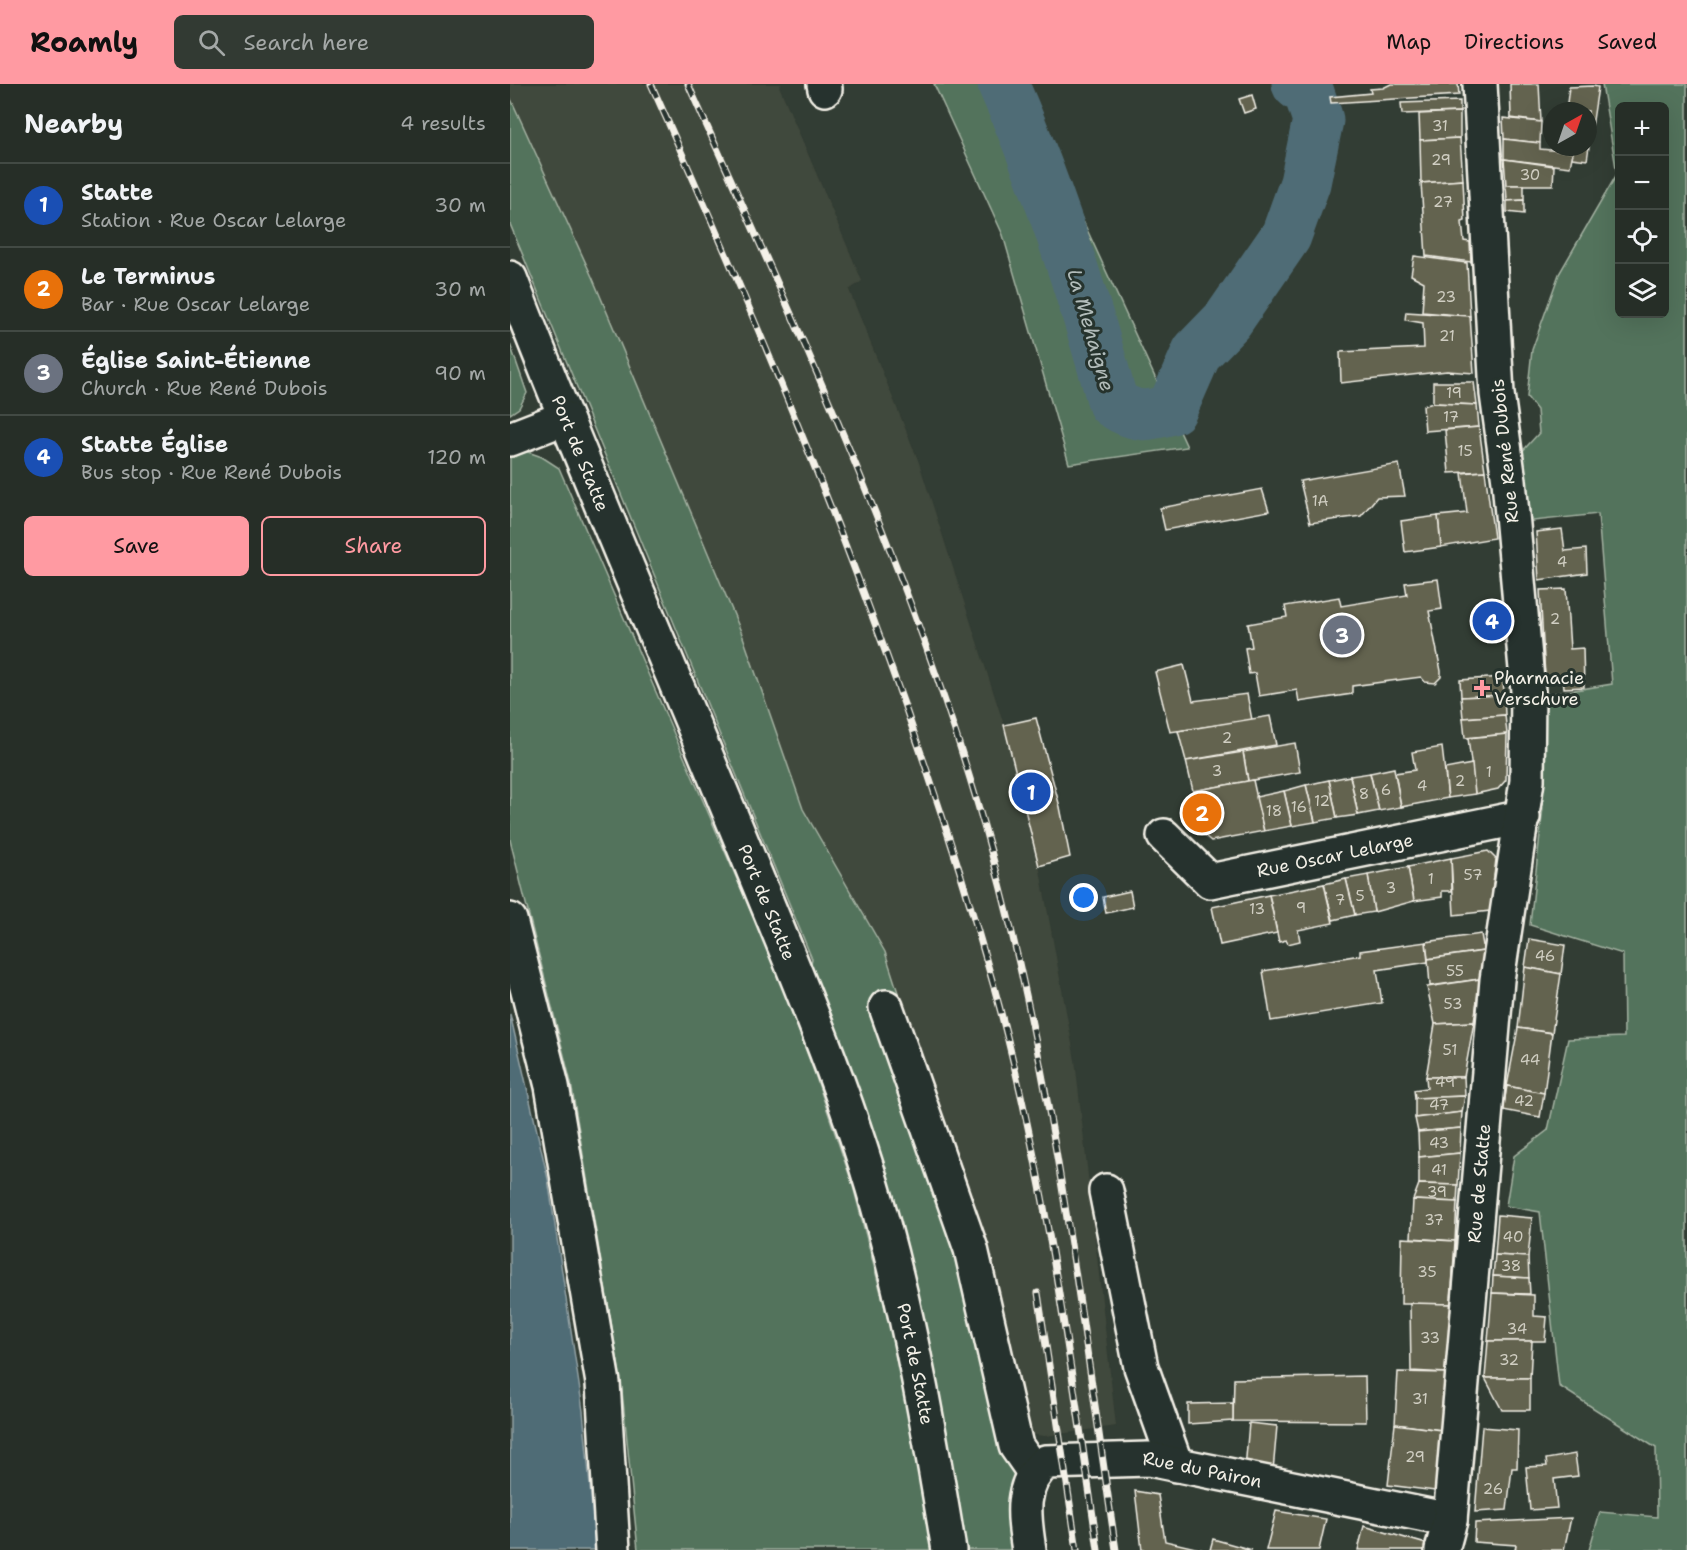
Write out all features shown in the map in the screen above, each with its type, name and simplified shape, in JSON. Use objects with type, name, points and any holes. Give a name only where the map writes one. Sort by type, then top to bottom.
[{"type":"street","name":"Rue René Dubois","points":[[1480,84],[1497,394],[1509,481],[1528,691],[1527,781],[1522,817]]},
{"type":"street","name":"Port de Statte","points":[[510,278],[564,418],[704,749],[803,992],[848,1114],[883,1224],[928,1426],[949,1550]]},
{"type":"street","points":[[512,439],[564,418]]},
{"type":"street","name":"Rue Oscar Lelarge","points":[[1164,836],[1210,881],[1522,817]]},
{"type":"street","name":"Rue de Statte","points":[[1446,1535],[1497,980],[1522,817]]},
{"type":"street","points":[[510,920],[552,1086],[603,1383],[613,1550]]},
{"type":"street","points":[[886,1007],[971,1249],[1016,1446],[1034,1472],[1027,1484],[1024,1520],[1029,1550]]},
{"type":"street","points":[[1106,1191],[1141,1366],[1176,1465]]},
{"type":"street","name":"Rue du Pairon","points":[[1034,1472],[1046,1462],[1149,1459],[1446,1535]]},
{"type":"shaded area","points":[[510,84],[782,84],[779,86],[862,281],[849,290],[918,460],[1004,725],[1039,865],[1075,1060],[1116,1426],[1045,1436],[1027,1434],[971,1218],[885,952],[803,809],[742,634],[510,97]]},
{"type":"green space","points":[[934,84],[1020,84],[1187,447],[1069,464],[1003,235]]},
{"type":"green space","points":[[1602,84],[1687,84],[1687,1550],[1589,1550],[1600,1512],[1657,1517],[1656,1448],[1559,1386],[1540,1212],[1506,1206],[1514,1156],[1548,1130],[1568,1039],[1624,1037],[1623,954],[1530,925],[1543,807],[1538,696],[1612,684],[1598,514],[1524,522],[1518,456],[1539,433],[1537,410],[1527,397],[1532,350],[1559,274],[1615,177],[1615,318],[1669,318],[1669,102],[1615,102],[1615,162]]},
{"type":"green space","points":[[510,97],[593,279],[742,634],[803,809],[885,952],[901,1002],[1016,1446],[1029,1550],[949,1550],[928,1426],[803,992],[812,959],[510,224]]},
{"type":"green space","points":[[510,344],[527,393],[519,408],[510,414]]},
{"type":"green space","points":[[525,451],[542,457],[559,468],[775,967],[816,1077],[853,1186],[897,1354],[934,1550],[638,1550],[621,1381],[571,1083],[510,840],[510,457]]},
{"type":"water","points":[[510,1014],[548,1179],[583,1411],[596,1550],[510,1550]]},
{"type":"building","points":[[1391,84],[1458,84],[1459,95],[1331,103],[1330,97],[1371,93],[1370,89],[1383,88]]},
{"type":"building","points":[[1510,84],[1539,84],[1541,122],[1511,118]]},
{"type":"building","points":[[1569,87],[1598,87],[1596,102],[1567,102]]},
{"type":"building","points":[[1252,95],[1256,109],[1244,113],[1239,99]]},
{"type":"building","points":[[1460,101],[1460,112],[1402,114],[1401,103]]},
{"type":"building","points":[[1460,112],[1460,138],[1420,140],[1419,114]]},
{"type":"building","points":[[1503,118],[1541,122],[1540,143],[1504,139]]},
{"type":"building","points":[[1460,138],[1463,180],[1421,183],[1420,140]]},
{"type":"building","points":[[1504,139],[1540,143],[1543,156],[1572,156],[1570,167],[1504,159]]},
{"type":"building","points":[[1572,156],[1588,156],[1587,160],[1572,158]]},
{"type":"building","points":[[1504,159],[1554,166],[1553,185],[1506,185]]},
{"type":"building","points":[[1463,180],[1465,221],[1462,222],[1464,241],[1470,242],[1471,262],[1426,256],[1421,183]]},
{"type":"building","points":[[1506,185],[1524,185],[1524,200],[1507,201]]},
{"type":"building","points":[[1524,200],[1524,214],[1507,212],[1507,201]]},
{"type":"building","points":[[1414,256],[1467,263],[1470,316],[1422,312],[1424,282],[1411,275]]},
{"type":"building","points":[[1406,312],[1470,316],[1474,373],[1447,371],[1341,383],[1340,352],[1424,348],[1423,323],[1405,320]]},
{"type":"building","points":[[1433,382],[1474,382],[1477,405],[1433,403]]},
{"type":"building","points":[[1433,403],[1477,405],[1479,427],[1425,431],[1423,406]]},
{"type":"building","points":[[1479,427],[1485,471],[1449,473],[1445,430]]},
{"type":"building","points":[[1399,464],[1405,496],[1377,497],[1361,516],[1310,523],[1300,481]]},
{"type":"building","points":[[1485,471],[1494,538],[1441,547],[1438,516],[1467,513],[1462,473]]},
{"type":"building","points":[[1262,489],[1269,511],[1165,530],[1160,508]]},
{"type":"building","points":[[1438,516],[1441,547],[1405,552],[1401,521]]},
{"type":"building","points":[[1562,529],[1565,551],[1586,549],[1587,573],[1539,580],[1536,532]]},
{"type":"building","points":[[1438,579],[1442,609],[1429,611],[1441,671],[1441,677],[1435,683],[1425,682],[1421,677],[1352,686],[1352,694],[1299,702],[1297,690],[1259,696],[1255,673],[1249,674],[1245,648],[1252,647],[1248,624],[1287,617],[1285,606],[1339,597],[1341,606],[1407,595],[1405,583]]},
{"type":"building","points":[[1566,589],[1570,649],[1583,648],[1584,687],[1564,688],[1563,677],[1545,677],[1540,590]]},
{"type":"building","points":[[1184,665],[1193,701],[1247,694],[1252,720],[1170,732],[1155,672]]},
{"type":"building","name":"Pharmacie Verschure","points":[[1503,677],[1504,695],[1461,697],[1460,680]]},
{"type":"building","points":[[1504,695],[1505,715],[1463,718],[1461,697]]},
{"type":"building","points":[[1505,715],[1507,734],[1465,738],[1463,718]]},
{"type":"building","points":[[1270,716],[1276,745],[1186,761],[1178,731]]},
{"type":"building","points":[[1036,718],[1060,807],[1070,857],[1039,866],[1004,725]]},
{"type":"building","points":[[1507,734],[1506,780],[1498,789],[1475,794],[1468,738]]},
{"type":"building","points":[[1295,743],[1300,772],[1248,781],[1243,752]]},
{"type":"building","points":[[1442,747],[1448,798],[1401,807],[1395,773],[1415,770],[1412,752]]},
{"type":"building","points":[[1243,752],[1248,781],[1193,791],[1186,761]]},
{"type":"building","points":[[1472,764],[1475,794],[1448,798],[1445,769]]},
{"type":"building","points":[[1394,768],[1401,807],[1379,811],[1370,773]]},
{"type":"building","points":[[1370,773],[1379,811],[1358,815],[1350,776]]},
{"type":"building","points":[[1350,776],[1358,815],[1337,818],[1329,780]]},
{"type":"building","points":[[1253,780],[1264,831],[1211,841],[1204,835],[1193,791]]},
{"type":"building","points":[[1329,780],[1337,818],[1315,822],[1306,785]]},
{"type":"building","points":[[1306,785],[1315,822],[1292,826],[1284,791]]},
{"type":"building","points":[[1284,791],[1292,826],[1264,831],[1256,797]]},
{"type":"building","points":[[1488,851],[1496,859],[1490,911],[1454,915],[1451,858]]},
{"type":"building","points":[[1451,858],[1452,891],[1442,891],[1442,897],[1414,901],[1408,867]]},
{"type":"building","points":[[1408,867],[1414,901],[1374,912],[1368,875]]},
{"type":"building","points":[[1368,875],[1374,912],[1355,915],[1346,879]]},
{"type":"building","points":[[1346,879],[1355,915],[1333,920],[1324,884]]},
{"type":"building","points":[[1324,884],[1333,923],[1298,930],[1300,941],[1288,944],[1286,940],[1279,942],[1269,895]]},
{"type":"building","points":[[1130,891],[1133,907],[1106,913],[1103,897]]},
{"type":"building","points":[[1269,895],[1277,933],[1220,945],[1212,907]]},
{"type":"building","points":[[1481,934],[1484,951],[1428,959],[1426,942]]},
{"type":"building","points":[[1529,939],[1565,945],[1561,974],[1525,967]]},
{"type":"building","points":[[1426,942],[1428,962],[1377,970],[1382,1003],[1271,1021],[1263,971],[1360,955],[1360,951]]},
{"type":"building","points":[[1484,951],[1480,979],[1430,986],[1428,959]]},
{"type":"building","points":[[1525,967],[1561,974],[1552,1033],[1518,1028]]},
{"type":"building","points":[[1480,979],[1474,1022],[1435,1024],[1427,987]]},
{"type":"building","points":[[1474,1022],[1464,1077],[1426,1077],[1435,1024]]},
{"type":"building","points":[[1518,1028],[1552,1033],[1544,1093],[1507,1086]]},
{"type":"building","points":[[1426,1077],[1464,1077],[1465,1096],[1415,1098],[1414,1090],[1427,1088]]},
{"type":"building","points":[[1507,1086],[1544,1093],[1540,1117],[1503,1110]]},
{"type":"building","points":[[1465,1096],[1462,1112],[1415,1118],[1415,1098]]},
{"type":"building","points":[[1462,1112],[1461,1128],[1418,1132],[1415,1118]]},
{"type":"building","points":[[1461,1128],[1460,1153],[1419,1157],[1418,1132]]},
{"type":"building","points":[[1460,1153],[1458,1185],[1419,1184],[1419,1157]]},
{"type":"building","points":[[1419,1184],[1458,1185],[1457,1202],[1413,1200]]},
{"type":"building","points":[[1413,1200],[1457,1202],[1455,1241],[1411,1238]]},
{"type":"building","points":[[1498,1215],[1532,1218],[1528,1257],[1495,1255]]},
{"type":"building","points":[[1402,1238],[1455,1241],[1451,1304],[1401,1304]]},
{"type":"building","points":[[1495,1255],[1528,1257],[1529,1278],[1493,1276]]},
{"type":"building","points":[[1493,1276],[1529,1278],[1530,1294],[1492,1293]]},
{"type":"building","points":[[1492,1293],[1534,1295],[1534,1316],[1547,1317],[1545,1341],[1488,1341]]},
{"type":"building","points":[[1410,1303],[1451,1304],[1447,1373],[1411,1371]]},
{"type":"building","points":[[1488,1341],[1532,1341],[1530,1378],[1485,1378]]},
{"type":"building","points":[[1398,1372],[1447,1373],[1441,1430],[1395,1424]]},
{"type":"building","points":[[1365,1376],[1366,1422],[1233,1421],[1234,1379]]},
{"type":"building","points":[[1485,1378],[1530,1378],[1530,1410],[1502,1410]]},
{"type":"building","points":[[1233,1403],[1233,1421],[1188,1424],[1188,1404]]},
{"type":"building","points":[[1249,1423],[1277,1426],[1273,1471],[1245,1469]]},
{"type":"building","points":[[1395,1424],[1441,1430],[1435,1491],[1388,1485]]},
{"type":"building","points":[[1482,1427],[1518,1430],[1517,1468],[1512,1468],[1507,1510],[1475,1512]]},
{"type":"building","points":[[1575,1454],[1578,1476],[1554,1479],[1557,1508],[1530,1510],[1526,1467],[1547,1466],[1546,1459]]},
{"type":"building","points":[[1135,1491],[1158,1495],[1165,1541],[1204,1550],[1142,1550]]},
{"type":"building","points":[[1276,1511],[1326,1519],[1319,1550],[1266,1550]]},
{"type":"building","points":[[1571,1518],[1564,1550],[1515,1550],[1516,1545],[1474,1542],[1475,1523]]},
{"type":"building","points":[[1364,1526],[1426,1544],[1429,1550],[1358,1550]]},
{"type":"building","points":[[1213,1539],[1252,1550],[1210,1550]]},
{"type":"waterway","name":"La Mehaigne","points":[[1003,84],[1064,241],[1113,403],[1141,415],[1172,409],[1197,352],[1228,320],[1286,236],[1305,183],[1318,120],[1309,93],[1297,84]]},
{"type":"railway","points":[[651,84],[795,417],[882,643],[960,871],[994,987],[1028,1126],[1055,1267],[1098,1550]]},
{"type":"railway","points":[[688,84],[814,367],[893,557],[962,752],[991,851],[1013,937],[1049,1111],[1078,1287],[1116,1550]]},
{"type":"railway","points":[[1038,1293],[1077,1550]]},
{"type":"place","name":"Statte Église","points":[[1492,621]]},
{"type":"place","name":"Église Saint-Étienne","points":[[1342,635]]},
{"type":"place","name":"Pharmacie Verschure","points":[[1482,688]]},
{"type":"place","name":"Statte","points":[[1031,792]]},
{"type":"place","name":"Le Terminus","points":[[1202,813]]}]
